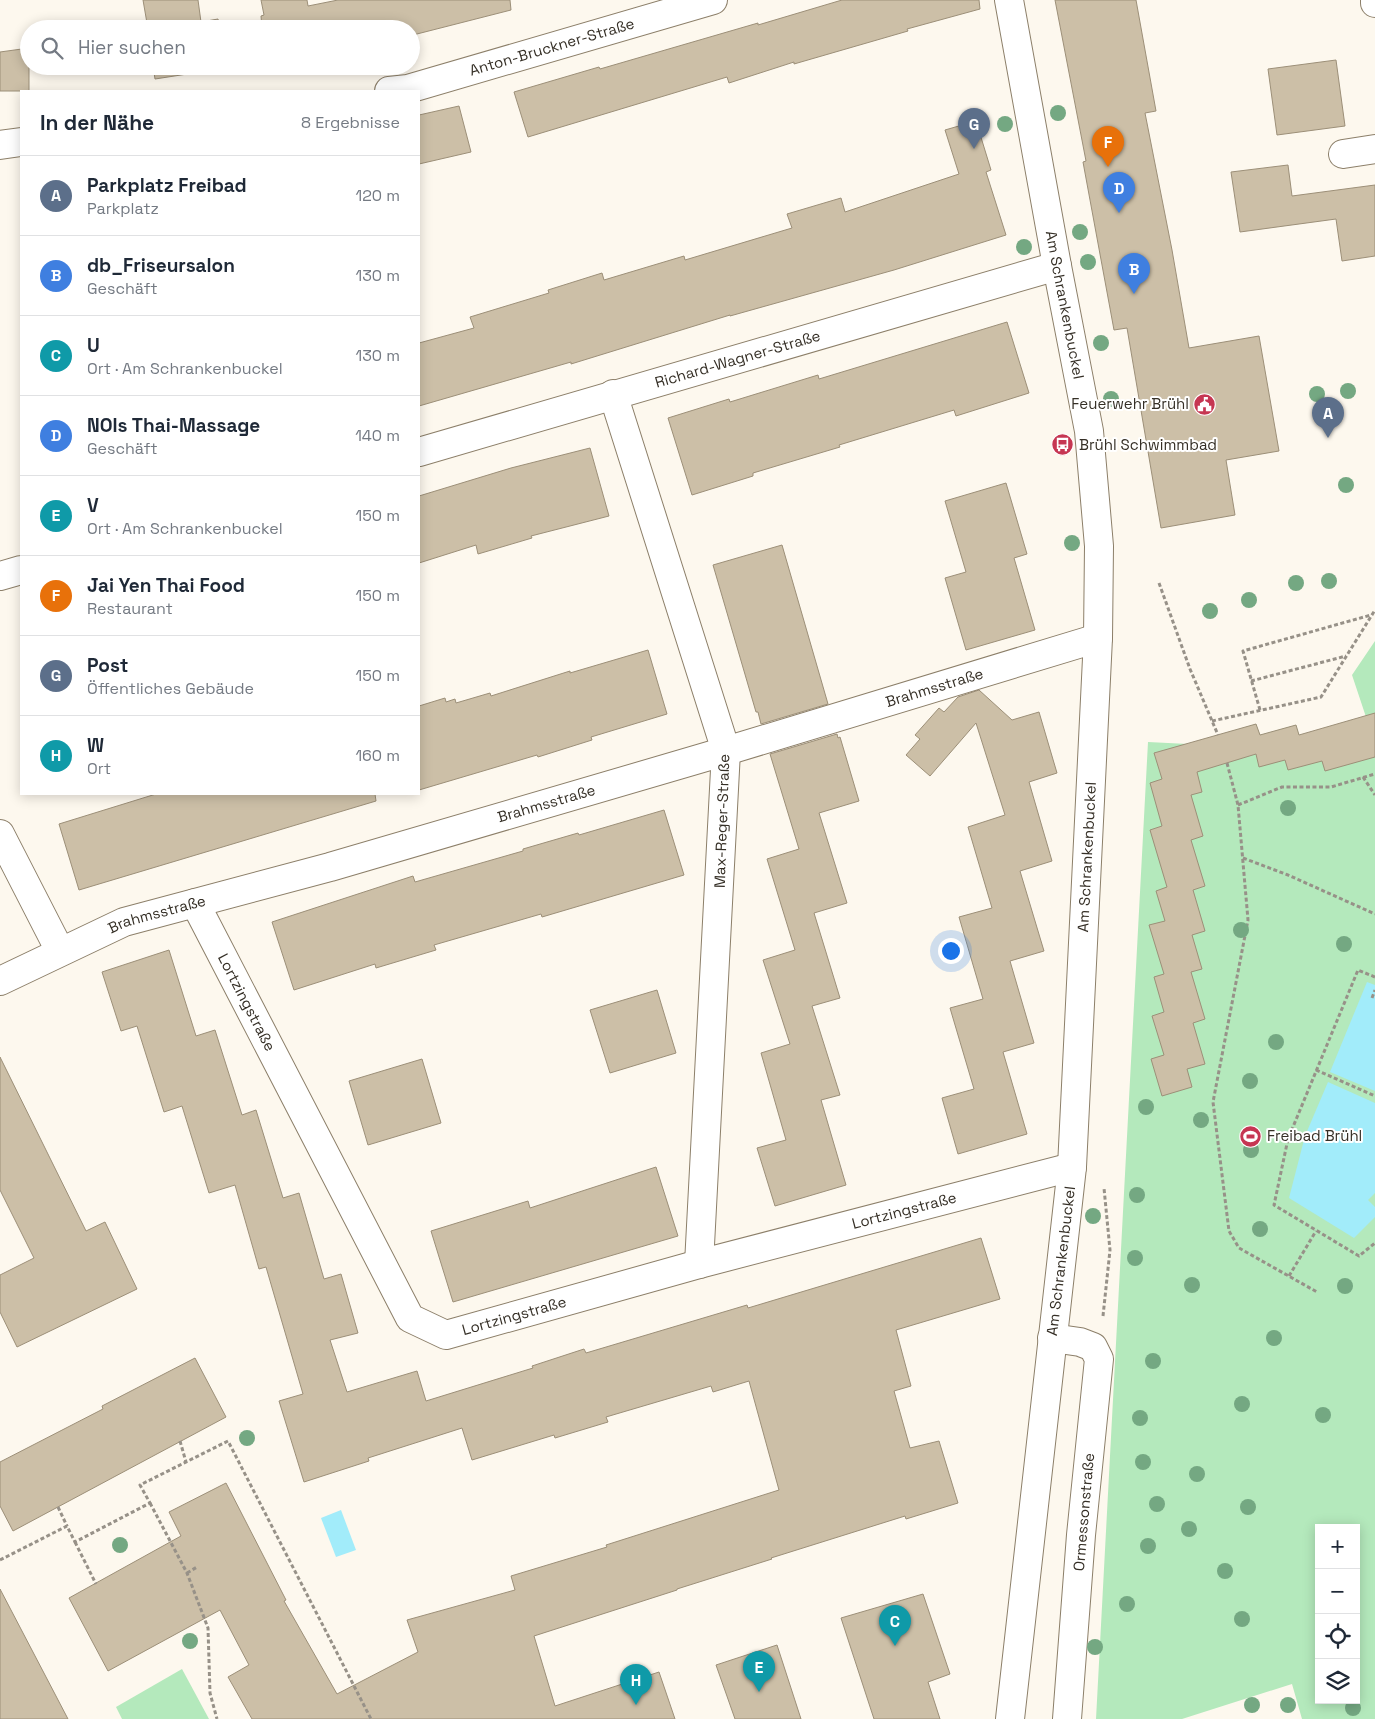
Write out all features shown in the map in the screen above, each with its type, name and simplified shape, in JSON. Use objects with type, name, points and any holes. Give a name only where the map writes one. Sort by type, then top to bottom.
[{"type":"street","name":"Anton-Bruckner-Straße","points":[[395,90],[408,88],[713,0]]},
{"type":"street","name":"Am Schrankenbuckel","points":[[1009,0],[1088,430],[1099,546],[1098,638],[1072,1167],[1010,1719]]},
{"type":"street","points":[[0,145],[20,142]]},
{"type":"street","points":[[1343,154],[1375,149]]},
{"type":"street","name":"Richard-Wagner-Straße","points":[[420,452],[1057,266]]},
{"type":"street","name":"Max-Reger-Straße","points":[[614,394],[726,750],[699,1264]]},
{"type":"street","points":[[0,576],[20,570]]},
{"type":"street","name":"Brahmsstraße","points":[[0,981],[124,922],[330,867],[1098,638]]},
{"type":"street","points":[[0,834],[60,951]]},
{"type":"street","name":"Lortzingstraße","points":[[195,903],[410,1318],[446,1335],[699,1264],[1072,1167]]},
{"type":"street","name":"Ormessonstraße","points":[[1052,1338],[1080,1342],[1093,1347],[1099,1359],[1081,1535],[1067,1719]]},
{"type":"path","points":[[1159,583],[1190,669],[1218,735]]},
{"type":"path","points":[[1212,721],[1321,697],[1375,610]]},
{"type":"path","points":[[1260,710],[1243,651],[1372,615]]},
{"type":"path","points":[[1252,681],[1347,655]]},
{"type":"path","points":[[1227,763],[1238,805],[1248,920],[1213,1102],[1228,1231],[1239,1248],[1317,1292]]},
{"type":"path","points":[[1238,805],[1282,787],[1331,787],[1375,774]]},
{"type":"path","points":[[1363,777],[1375,795]]},
{"type":"path","points":[[1243,858],[1288,875],[1375,914]]},
{"type":"path","points":[[1375,977],[1358,970],[1288,1139],[1274,1205],[1359,1256],[1375,1243]]},
{"type":"path","points":[[1372,998],[1375,990]]},
{"type":"path","points":[[1316,1070],[1375,1096]]},
{"type":"path","points":[[1289,1276],[1316,1231]]},
{"type":"path","points":[[217,1719],[210,1693],[208,1628],[187,1573],[140,1485],[228,1441],[371,1719]]},
{"type":"path","points":[[180,1442],[186,1462]]},
{"type":"path","points":[[74,1542],[150,1503]]},
{"type":"path","points":[[58,1507],[96,1584]]},
{"type":"path","points":[[0,1560],[67,1526]]},
{"type":"path","points":[[187,1573],[197,1567]]},
{"type":"green space","name":"Freibad Brühl","points":[[1375,641],[1375,1719],[1302,1719],[1292,1684],[1182,1719],[1096,1719],[1148,742],[1188,744],[1256,724],[1260,735],[1296,725],[1299,735],[1369,726],[1352,675]]},
{"type":"green space","points":[[182,1669],[209,1719],[122,1719],[116,1707]]},
{"type":"water","points":[[1367,982],[1375,985],[1375,1091],[1330,1072]]},
{"type":"water","points":[[1328,1082],[1375,1103],[1375,1193],[1368,1200],[1375,1207],[1375,1217],[1354,1238],[1289,1198],[1305,1136]]},
{"type":"water","points":[[341,1510],[356,1550],[336,1557],[321,1518]]},
{"type":"building","points":[[143,0],[198,0],[201,20],[146,20]]},
{"type":"building","points":[[261,0],[307,0],[308,6],[338,0],[510,0],[511,10],[420,33],[420,20],[261,20],[261,16],[264,15]]},
{"type":"building","points":[[842,0],[979,0],[980,9],[907,29],[908,31],[794,64],[794,62],[729,83],[727,77],[528,137],[514,92]]},
{"type":"building","points":[[1055,0],[1136,0],[1156,111],[1145,113],[1189,348],[1259,336],[1279,451],[1226,460],[1235,515],[1161,528],[1127,328],[1114,330],[1083,162],[1086,161]]},
{"type":"building","points":[[20,49],[20,75],[29,75],[29,90],[0,91],[0,52]]},
{"type":"building","points":[[1336,60],[1345,126],[1277,135],[1268,69]]},
{"type":"building","points":[[154,75],[181,75],[155,79]]},
{"type":"building","points":[[459,106],[471,152],[420,164],[420,115]]},
{"type":"building","points":[[976,121],[991,170],[986,172],[1006,235],[894,270],[730,315],[571,364],[571,362],[420,406],[420,343],[474,328],[470,317],[549,293],[548,290],[602,273],[604,280],[684,256],[685,260],[792,228],[787,214],[841,198],[845,212],[959,174],[945,130]]},
{"type":"building","points":[[1288,165],[1292,196],[1375,185],[1375,256],[1342,261],[1336,219],[1240,232],[1231,172]]},
{"type":"building","points":[[1007,322],[1029,393],[956,416],[954,410],[839,445],[840,447],[753,473],[753,476],[692,495],[668,418],[729,399],[730,402],[818,375],[819,379]]},
{"type":"building","points":[[590,448],[609,516],[531,536],[532,538],[478,554],[476,545],[420,563],[420,496],[511,468]]},
{"type":"building","points":[[1006,483],[1027,554],[1014,558],[1035,630],[966,650],[945,578],[966,572],[945,501]]},
{"type":"building","points":[[782,545],[828,704],[761,724],[713,565]]},
{"type":"building","points":[[648,650],[667,714],[591,737],[592,740],[538,757],[537,755],[420,790],[420,706],[445,698],[446,702],[455,699],[456,703],[490,693],[491,696],[570,671],[570,673]]},
{"type":"building","points":[[979,690],[1012,720],[1039,712],[1057,773],[1029,782],[1052,861],[1020,871],[1044,951],[1010,961],[1034,1043],[1003,1052],[1027,1134],[958,1154],[942,1098],[974,1089],[950,1008],[983,999],[959,917],[992,908],[968,827],[1005,815],[976,723],[930,776],[906,755],[920,739],[915,735],[939,708],[944,712],[958,697]]},
{"type":"building","points":[[1375,713],[1375,757],[1325,771],[1322,761],[1288,770],[1285,760],[1259,767],[1256,754],[1197,772],[1202,792],[1191,795],[1203,836],[1191,840],[1205,886],[1193,890],[1205,931],[1192,935],[1202,969],[1191,972],[1205,1019],[1193,1023],[1205,1064],[1187,1069],[1192,1087],[1162,1096],[1151,1059],[1164,1055],[1152,1016],[1164,1012],[1154,977],[1164,974],[1149,925],[1165,921],[1156,891],[1167,887],[1150,830],[1162,826],[1150,783],[1162,779],[1154,753],[1256,724],[1260,735],[1296,725],[1299,735]]},
{"type":"building","points":[[837,734],[838,738],[840,737],[859,801],[819,813],[847,903],[814,913],[840,998],[812,1006],[840,1095],[821,1100],[846,1185],[775,1206],[757,1148],[786,1140],[761,1053],[790,1044],[763,960],[795,950],[767,859],[799,849],[770,754]]},
{"type":"building","points":[[153,795],[375,795],[376,801],[79,890],[59,824]]},
{"type":"building","points":[[664,810],[684,875],[542,917],[541,914],[434,945],[436,950],[376,968],[375,964],[294,990],[272,922],[413,876],[415,882],[578,833],[579,835]]},
{"type":"building","points":[[169,950],[196,1036],[215,1030],[242,1115],[256,1110],[283,1198],[299,1193],[324,1279],[341,1274],[358,1333],[330,1340],[347,1392],[417,1371],[426,1401],[533,1368],[532,1366],[584,1349],[586,1353],[747,1305],[748,1308],[981,1238],[1000,1299],[896,1330],[911,1386],[894,1391],[910,1448],[939,1441],[958,1503],[906,1519],[905,1516],[771,1558],[534,1636],[555,1706],[659,1672],[675,1719],[252,1719],[228,1677],[249,1665],[220,1610],[108,1671],[69,1598],[181,1536],[169,1512],[226,1483],[286,1600],[284,1601],[337,1694],[418,1652],[407,1620],[515,1590],[511,1576],[607,1547],[606,1545],[779,1490],[749,1381],[713,1392],[711,1386],[606,1417],[608,1422],[555,1438],[554,1435],[472,1460],[462,1428],[368,1458],[369,1461],[304,1482],[279,1401],[303,1394],[266,1267],[259,1269],[235,1185],[209,1193],[182,1106],[164,1112],[137,1026],[121,1031],[102,972]]},
{"type":"building","points":[[657,990],[676,1053],[610,1073],[590,1010]]},
{"type":"building","points":[[0,1057],[86,1231],[105,1222],[137,1289],[17,1347],[0,1312],[0,1275],[34,1258],[0,1190]]},
{"type":"building","points":[[422,1059],[441,1123],[368,1145],[349,1081]]},
{"type":"building","points":[[656,1167],[678,1236],[453,1302],[431,1231],[528,1201],[530,1208]]},
{"type":"building","points":[[195,1358],[226,1417],[13,1531],[0,1506],[0,1462],[103,1409],[102,1406]]},
{"type":"building","points":[[0,1589],[68,1719],[0,1719]]},
{"type":"building","points":[[923,1594],[950,1674],[928,1682],[940,1719],[874,1719],[841,1618]]},
{"type":"building","points":[[777,1645],[801,1719],[735,1719],[716,1665]]},
{"type":"place","name":"Post","points":[[974,149]]},
{"type":"place","name":"Jai Yen Thai Food","points":[[1108,167]]},
{"type":"place","name":"NOIs Thai-Massage","points":[[1119,213]]},
{"type":"place","name":"db_Friseursalon","points":[[1134,294]]},
{"type":"place","name":"Feuerwehr Brühl","points":[[1205,404]]},
{"type":"place","name":"Parkplatz Freibad","points":[[1328,438]]},
{"type":"place","name":"Brühl Schwimmbad","points":[[1063,445]]},
{"type":"place","name":"Freibad Brühl","points":[[1251,1136]]},
{"type":"place","name":"U","points":[[895,1646]]},
{"type":"place","name":"V","points":[[759,1692]]},
{"type":"place","name":"W","points":[[636,1705]]}]
